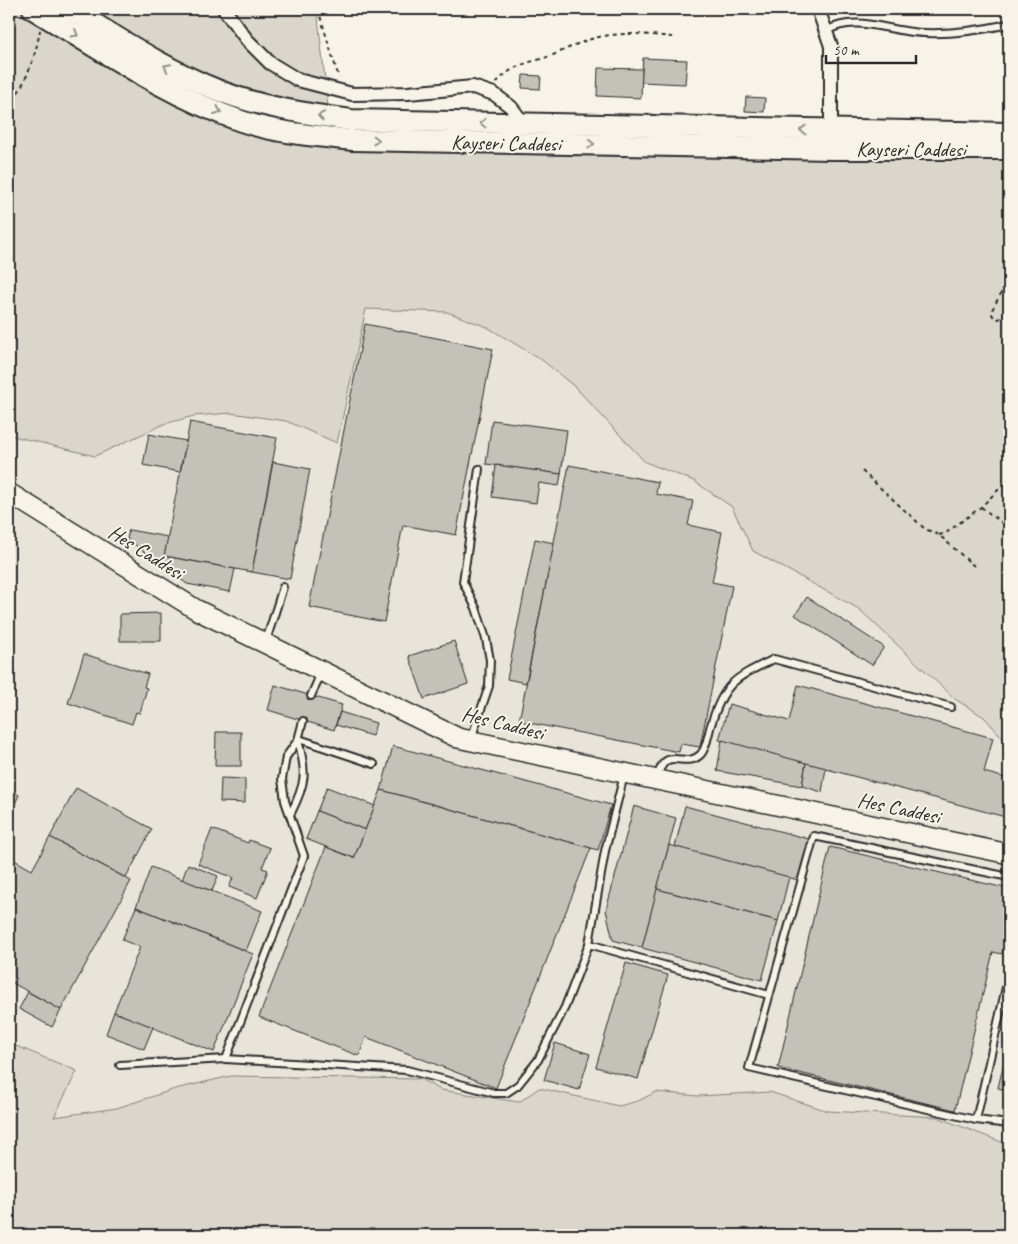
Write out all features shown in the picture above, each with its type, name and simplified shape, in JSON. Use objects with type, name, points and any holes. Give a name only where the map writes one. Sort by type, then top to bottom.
[{"type":"main road","name":"Kayseri Caddesi","points":[[70,9],[164,66],[218,90],[249,101],[351,120],[524,124],[1009,149]]},
{"type":"main road","name":"Kayseri Caddesi","points":[[38,12],[168,89],[241,121],[310,135],[353,140],[831,140],[1009,133]]},
{"type":"street","points":[[224,9],[247,40],[270,63],[298,80],[352,94],[408,93],[474,86],[487,91],[511,107],[524,124]]},
{"type":"street","points":[[818,9],[831,46],[831,140]]},
{"type":"street","name":"Hes Caddesi","points":[[9,493],[197,610],[458,738],[1009,854]]},
{"type":"lane","points":[[826,31],[847,22],[922,34],[972,31],[1009,24]]},
{"type":"lane","points":[[470,742],[489,686],[486,639],[476,608],[463,582],[479,469]]},
{"type":"lane","points":[[265,644],[283,587]]},
{"type":"lane","points":[[657,780],[659,768],[664,761],[672,758],[691,759],[703,751],[717,704],[726,689],[739,676],[774,659],[951,707]]},
{"type":"lane","points":[[311,696],[322,672]]},
{"type":"lane","points":[[226,1059],[304,856],[286,801],[283,768],[286,757],[298,740],[303,721]]},
{"type":"lane","points":[[298,740],[374,764]]},
{"type":"lane","points":[[291,813],[303,787],[306,772],[298,740]]},
{"type":"lane","points":[[120,1065],[226,1059],[407,1070],[494,1093],[506,1092],[518,1085],[538,1060],[565,1006],[590,944],[605,851],[624,773]]},
{"type":"lane","points":[[1009,877],[814,836],[749,1068],[976,1120],[1009,1124]]},
{"type":"lane","points":[[590,944],[769,995]]},
{"type":"lane","points":[[976,1120],[1009,974]]},
{"type":"path","points":[[318,9],[343,92]]},
{"type":"path","points":[[9,106],[23,86],[36,51],[38,12]]},
{"type":"path","points":[[487,91],[505,74],[527,61],[551,56],[590,39],[630,33],[672,37]]},
{"type":"path","points":[[1009,278],[991,312],[994,318],[999,319],[1009,313]]},
{"type":"path","points":[[862,471],[925,529],[939,535],[974,566]]},
{"type":"path","points":[[939,535],[946,533],[981,507],[1009,479]]},
{"type":"path","points":[[981,507],[1009,528]]},
{"type":"shaded area","points":[[9,9],[317,9],[330,124],[1009,137],[1009,745],[984,717],[955,699],[859,609],[753,551],[732,507],[694,481],[645,462],[576,388],[542,360],[487,327],[447,312],[366,309],[337,443],[286,421],[231,413],[194,416],[164,424],[95,456],[9,435]]},
{"type":"shaded area","points":[[366,309],[447,312],[487,327],[542,360],[576,388],[645,462],[694,481],[732,507],[753,551],[859,609],[955,699],[984,717],[1009,745],[1009,1145],[937,1117],[828,1111],[770,1092],[698,1096],[656,1092],[638,1101],[619,1106],[539,1088],[519,1102],[441,1090],[420,1079],[231,1076],[175,1089],[117,1108],[53,1117],[77,1071],[9,1043],[9,435],[95,456],[164,424],[194,416],[231,413],[286,421],[337,443]]},
{"type":"shaded area","points":[[9,1043],[77,1071],[54,1117],[117,1108],[175,1089],[231,1076],[420,1079],[441,1090],[519,1102],[539,1088],[619,1106],[638,1101],[656,1092],[698,1096],[770,1092],[828,1111],[937,1117],[1009,1145],[1009,1235],[9,1235]]},
{"type":"building","points":[[643,58],[687,60],[685,84],[641,82]]},
{"type":"building","points":[[598,68],[642,69],[641,98],[597,96]]},
{"type":"building","points":[[523,75],[541,76],[540,89],[522,88]]},
{"type":"building","points":[[746,97],[765,98],[764,112],[745,111]]},
{"type":"building","points":[[365,324],[493,349],[456,535],[403,525],[384,622],[309,607]]},
{"type":"building","points":[[492,420],[567,430],[561,474],[486,464]]},
{"type":"building","points":[[190,422],[277,438],[252,572],[164,556]]},
{"type":"building","points":[[149,434],[186,441],[180,472],[143,465]]},
{"type":"building","points":[[273,462],[310,469],[290,579],[252,572]]},
{"type":"building","points":[[496,465],[561,474],[559,486],[539,483],[536,503],[492,497]]},
{"type":"building","points":[[569,465],[658,482],[656,494],[693,501],[688,525],[722,532],[712,582],[732,586],[700,747],[681,744],[679,752],[519,721]]},
{"type":"building","points":[[129,530],[168,537],[164,556],[235,569],[230,592],[187,584],[127,539]]},
{"type":"building","points":[[535,539],[554,543],[526,683],[507,679]]},
{"type":"building","points":[[807,597],[884,647],[872,665],[795,615]]},
{"type":"building","points":[[161,613],[161,641],[120,641],[120,614]]},
{"type":"building","points":[[454,641],[468,684],[424,699],[409,656]]},
{"type":"building","points":[[84,654],[148,674],[144,687],[147,688],[140,713],[136,712],[132,724],[68,703]]},
{"type":"building","points":[[275,685],[342,705],[334,730],[268,710]]},
{"type":"building","points":[[798,685],[993,738],[984,772],[1009,779],[1009,818],[719,740],[729,704],[789,721]]},
{"type":"building","points":[[340,712],[376,723],[372,736],[336,725]]},
{"type":"building","points":[[216,732],[241,732],[241,766],[215,766]]},
{"type":"building","points":[[722,740],[806,763],[802,786],[717,771]]},
{"type":"building","points":[[393,746],[611,805],[598,850],[381,790]]},
{"type":"building","points":[[806,763],[826,768],[822,792],[802,786]]},
{"type":"building","points":[[221,778],[245,779],[245,803],[220,802]]},
{"type":"building","points":[[327,787],[375,806],[365,830],[317,811]]},
{"type":"building","points":[[76,788],[152,829],[126,878],[50,837]]},
{"type":"building","points":[[9,790],[19,795],[9,817]]},
{"type":"building","points":[[381,790],[591,848],[496,1088],[366,1037],[359,1056],[259,1017],[326,847],[354,858]]},
{"type":"building","points":[[634,806],[676,818],[642,948],[613,940],[606,910]]},
{"type":"building","points":[[685,806],[809,839],[798,880],[675,847]]},
{"type":"building","points":[[317,811],[365,830],[354,858],[306,839]]},
{"type":"building","points":[[212,829],[248,843],[249,840],[270,848],[262,868],[268,870],[257,898],[229,887],[233,878],[198,864]]},
{"type":"building","points":[[50,837],[131,881],[61,1010],[9,981],[9,857],[32,870]]},
{"type":"building","points":[[669,845],[789,877],[778,921],[657,889]]},
{"type":"building","points":[[830,847],[1009,889],[1009,925],[1002,954],[993,952],[955,1110],[778,1068]]},
{"type":"building","points":[[188,864],[218,876],[212,891],[182,880]]},
{"type":"building","points":[[151,867],[262,911],[246,951],[136,907]]},
{"type":"building","points":[[657,889],[778,921],[762,980],[642,948]]},
{"type":"building","points":[[136,907],[253,954],[214,1052],[114,1012],[140,947],[122,940]]},
{"type":"building","points":[[626,963],[668,975],[638,1079],[596,1067]]},
{"type":"building","points":[[28,992],[61,1010],[52,1027],[19,1009]]},
{"type":"building","points":[[114,1012],[153,1027],[144,1049],[106,1034]]},
{"type":"building","points":[[1009,1040],[1009,1091],[998,1088]]},
{"type":"building","points":[[555,1043],[590,1054],[579,1090],[544,1080]]}]
